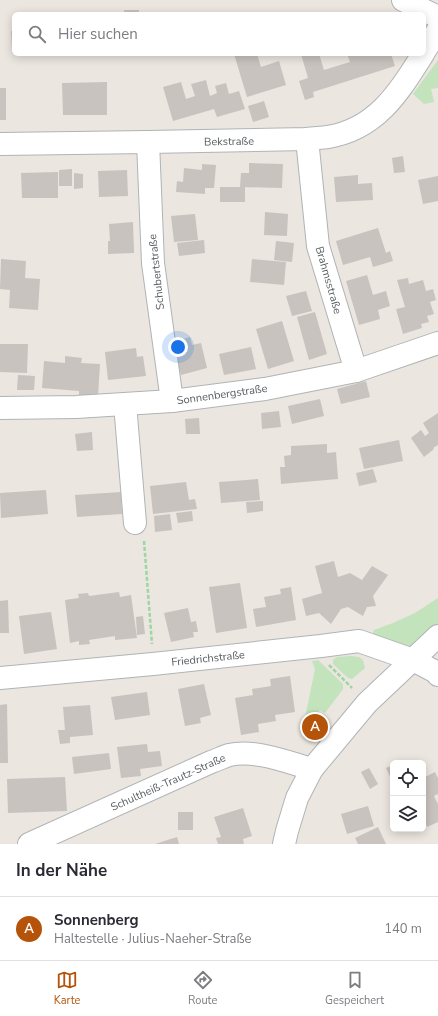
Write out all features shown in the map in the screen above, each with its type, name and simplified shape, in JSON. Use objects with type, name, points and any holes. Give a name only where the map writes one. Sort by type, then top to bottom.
[{"type":"street","points":[[403,0],[438,18]]},
{"type":"street","name":"Bekstraße","points":[[426,48],[438,30]]},
{"type":"street","name":"Bekstraße","points":[[0,144],[307,139],[330,136],[348,131],[366,123],[385,108],[404,85],[421,56]]},
{"type":"street","name":"Brahmsstraße","points":[[307,139],[318,246],[356,371]]},
{"type":"street","name":"Schubertstraße","points":[[148,142],[153,263],[172,401]]},
{"type":"street","name":"Sonnenbergstraße","points":[[0,408],[76,407],[172,401],[265,389],[356,371],[438,343]]},
{"type":"street","points":[[125,404],[139,530]]},
{"type":"street","points":[[284,844],[297,798],[312,769],[367,703],[438,636]]},
{"type":"street","name":"Friedrichstraße","points":[[0,678],[153,664],[321,646],[359,640],[413,660],[436,672],[438,675]]},
{"type":"street","points":[[413,660],[438,657]]},
{"type":"street","name":"Schultheiß-Trautz-Straße","points":[[29,844],[229,755],[260,755],[312,769]]},
{"type":"path","points":[[139,530],[153,664]]},
{"type":"path","points":[[321,646],[326,662],[367,703]]},
{"type":"green space","points":[[438,60],[438,88],[431,89],[434,102],[424,104],[413,94]]},
{"type":"green space","points":[[438,598],[438,625],[412,649],[372,636],[374,630],[415,613]]},
{"type":"green space","points":[[337,657],[359,657],[363,660],[365,668],[352,679],[348,678],[333,664],[333,660]]},
{"type":"green space","points":[[318,660],[343,684],[343,689],[325,713],[320,710],[310,722],[304,723],[315,669],[312,661]]},
{"type":"building","points":[[124,10],[139,10],[139,12],[124,12]]},
{"type":"building","points":[[235,56],[258,56],[261,67],[279,61],[286,85],[247,97]]},
{"type":"building","points":[[302,56],[320,56],[324,70],[350,62],[348,56],[392,56],[395,66],[313,92],[314,97],[305,100],[299,81],[308,78]]},
{"type":"building","points":[[206,80],[210,96],[217,93],[215,86],[226,83],[229,94],[239,91],[245,109],[217,117],[214,109],[173,121],[163,87],[181,82],[186,99],[195,96],[191,84]]},
{"type":"building","points":[[107,82],[107,115],[63,115],[62,83]]},
{"type":"building","points":[[0,88],[6,88],[6,120],[0,120]]},
{"type":"building","points":[[264,101],[269,117],[253,122],[248,106]]},
{"type":"building","points":[[403,156],[405,172],[394,173],[392,158]]},
{"type":"building","points":[[249,163],[283,164],[282,188],[240,187],[241,173],[249,173]]},
{"type":"building","points":[[202,164],[216,165],[214,188],[205,188],[205,194],[176,192],[177,181],[183,182],[184,168],[202,170]]},
{"type":"building","points":[[72,169],[72,186],[59,186],[59,170]]},
{"type":"building","points":[[127,170],[128,196],[99,197],[98,171]]},
{"type":"building","points":[[58,172],[58,198],[22,198],[21,173]]},
{"type":"building","points":[[74,173],[83,174],[83,188],[74,189]]},
{"type":"building","points":[[358,175],[358,184],[372,183],[373,200],[336,202],[334,177]]},
{"type":"building","points":[[438,176],[438,201],[423,204],[418,180]]},
{"type":"building","points":[[220,187],[245,187],[245,202],[220,202]]},
{"type":"building","points":[[265,212],[288,214],[287,236],[264,235]]},
{"type":"building","points":[[195,214],[198,240],[174,242],[171,216]]},
{"type":"building","points":[[133,222],[134,253],[108,254],[108,241],[110,241],[109,224]]},
{"type":"building","points":[[378,228],[386,253],[390,251],[393,261],[373,267],[370,257],[343,265],[336,241]]},
{"type":"building","points":[[204,240],[205,253],[179,256],[177,243]]},
{"type":"building","points":[[276,241],[294,243],[292,262],[274,260]]},
{"type":"building","points":[[1,259],[26,261],[25,278],[40,279],[38,310],[9,308],[10,290],[0,289]]},
{"type":"building","points":[[252,259],[286,262],[284,285],[250,282]]},
{"type":"building","points":[[367,275],[373,295],[386,291],[390,306],[378,310],[380,319],[359,325],[346,281]]},
{"type":"building","points":[[408,278],[409,284],[423,280],[426,291],[433,289],[436,300],[430,302],[434,314],[427,316],[429,322],[421,324],[422,328],[403,334],[396,309],[405,307],[397,280]]},
{"type":"building","points":[[306,291],[312,311],[292,316],[286,296]]},
{"type":"building","points":[[315,312],[327,354],[309,360],[297,317]]},
{"type":"building","points":[[282,321],[294,361],[268,369],[256,329]]},
{"type":"building","points":[[190,337],[192,345],[201,343],[207,368],[181,375],[172,342]]},
{"type":"building","points":[[0,344],[28,344],[27,373],[0,372]]},
{"type":"building","points":[[251,347],[256,369],[224,375],[219,354]]},
{"type":"building","points":[[136,348],[137,357],[143,356],[146,376],[108,380],[105,352]]},
{"type":"building","points":[[65,356],[82,358],[81,363],[100,364],[98,396],[79,395],[79,391],[42,388],[44,361],[65,363]]},
{"type":"building","points":[[18,375],[35,376],[34,390],[17,390]]},
{"type":"building","points":[[366,381],[370,397],[341,404],[337,389]]},
{"type":"building","points":[[320,399],[324,416],[292,424],[288,406]]},
{"type":"building","points":[[279,411],[281,427],[262,429],[261,413]]},
{"type":"building","points":[[438,413],[438,445],[424,457],[411,438],[421,430],[425,436],[429,433],[423,423]]},
{"type":"building","points":[[199,418],[200,434],[186,434],[185,419]]},
{"type":"building","points":[[92,432],[93,450],[77,451],[75,434]]},
{"type":"building","points":[[399,440],[403,461],[364,469],[359,448]]},
{"type":"building","points":[[327,444],[327,453],[336,452],[338,479],[281,484],[280,467],[285,467],[284,456],[291,455],[291,446]]},
{"type":"building","points":[[373,469],[377,482],[359,486],[356,473]]},
{"type":"building","points":[[258,479],[260,500],[221,503],[219,482]]},
{"type":"building","points":[[186,482],[189,500],[195,499],[197,509],[153,514],[150,486]]},
{"type":"building","points":[[46,490],[48,514],[1,518],[0,493]]},
{"type":"building","points":[[121,492],[122,514],[77,517],[75,495]]},
{"type":"building","points":[[263,501],[263,511],[247,513],[246,502]]},
{"type":"building","points":[[192,511],[193,521],[178,523],[176,513]]},
{"type":"building","points":[[170,514],[172,530],[155,532],[154,516]]},
{"type":"building","points":[[334,561],[338,577],[350,573],[362,580],[372,566],[388,575],[373,596],[376,606],[367,607],[363,616],[348,607],[341,609],[331,624],[319,613],[306,616],[302,599],[322,593],[315,566]]},
{"type":"building","points":[[240,583],[247,628],[216,633],[209,587]]},
{"type":"building","points":[[291,587],[296,620],[256,627],[253,609],[266,607],[264,597],[281,594],[280,589]]},
{"type":"building","points":[[119,592],[120,597],[131,595],[137,638],[115,640],[115,636],[89,640],[90,644],[79,645],[79,641],[70,643],[65,600],[79,598],[78,594],[88,593],[89,596]]},
{"type":"building","points":[[8,600],[9,633],[0,633],[0,601]]},
{"type":"building","points":[[188,608],[191,622],[196,621],[198,632],[193,632],[194,637],[171,642],[164,613]]},
{"type":"building","points":[[51,612],[57,649],[24,654],[19,616]]},
{"type":"building","points":[[143,616],[145,634],[137,635],[136,617]]},
{"type":"building","points":[[290,676],[295,712],[275,715],[276,721],[258,724],[259,732],[241,735],[235,698],[253,695],[252,689],[271,686],[270,679]]},
{"type":"building","points":[[204,684],[211,715],[200,718],[201,723],[185,726],[178,689]]},
{"type":"building","points":[[147,692],[150,715],[115,720],[111,697]]},
{"type":"building","points":[[7,704],[8,763],[0,763],[0,705]]},
{"type":"building","points":[[90,705],[93,735],[70,737],[70,743],[60,744],[58,730],[65,730],[63,707]]},
{"type":"building","points":[[147,744],[148,752],[160,751],[162,766],[140,769],[141,776],[121,778],[117,747]]},
{"type":"building","points":[[109,753],[111,769],[74,774],[72,757]]},
{"type":"building","points":[[390,766],[390,777],[386,768]]},
{"type":"building","points":[[369,768],[378,784],[370,789],[361,772]]},
{"type":"building","points":[[435,772],[438,778],[438,794],[434,796],[438,804],[438,822],[427,827],[426,825],[426,776]]},
{"type":"building","points":[[65,777],[67,811],[8,813],[7,779]]},
{"type":"building","points":[[368,806],[374,826],[347,834],[341,814]]},
{"type":"building","points":[[243,808],[252,836],[243,839],[244,844],[218,844],[216,838],[221,837],[214,817]]},
{"type":"building","points":[[178,812],[193,812],[193,830],[178,830]]},
{"type":"building","points":[[378,827],[386,844],[358,844],[355,838]]},
{"type":"building","points":[[177,837],[179,844],[155,844]]},
{"type":"place","name":"Sonnenberg","points":[[315,727]]}]
